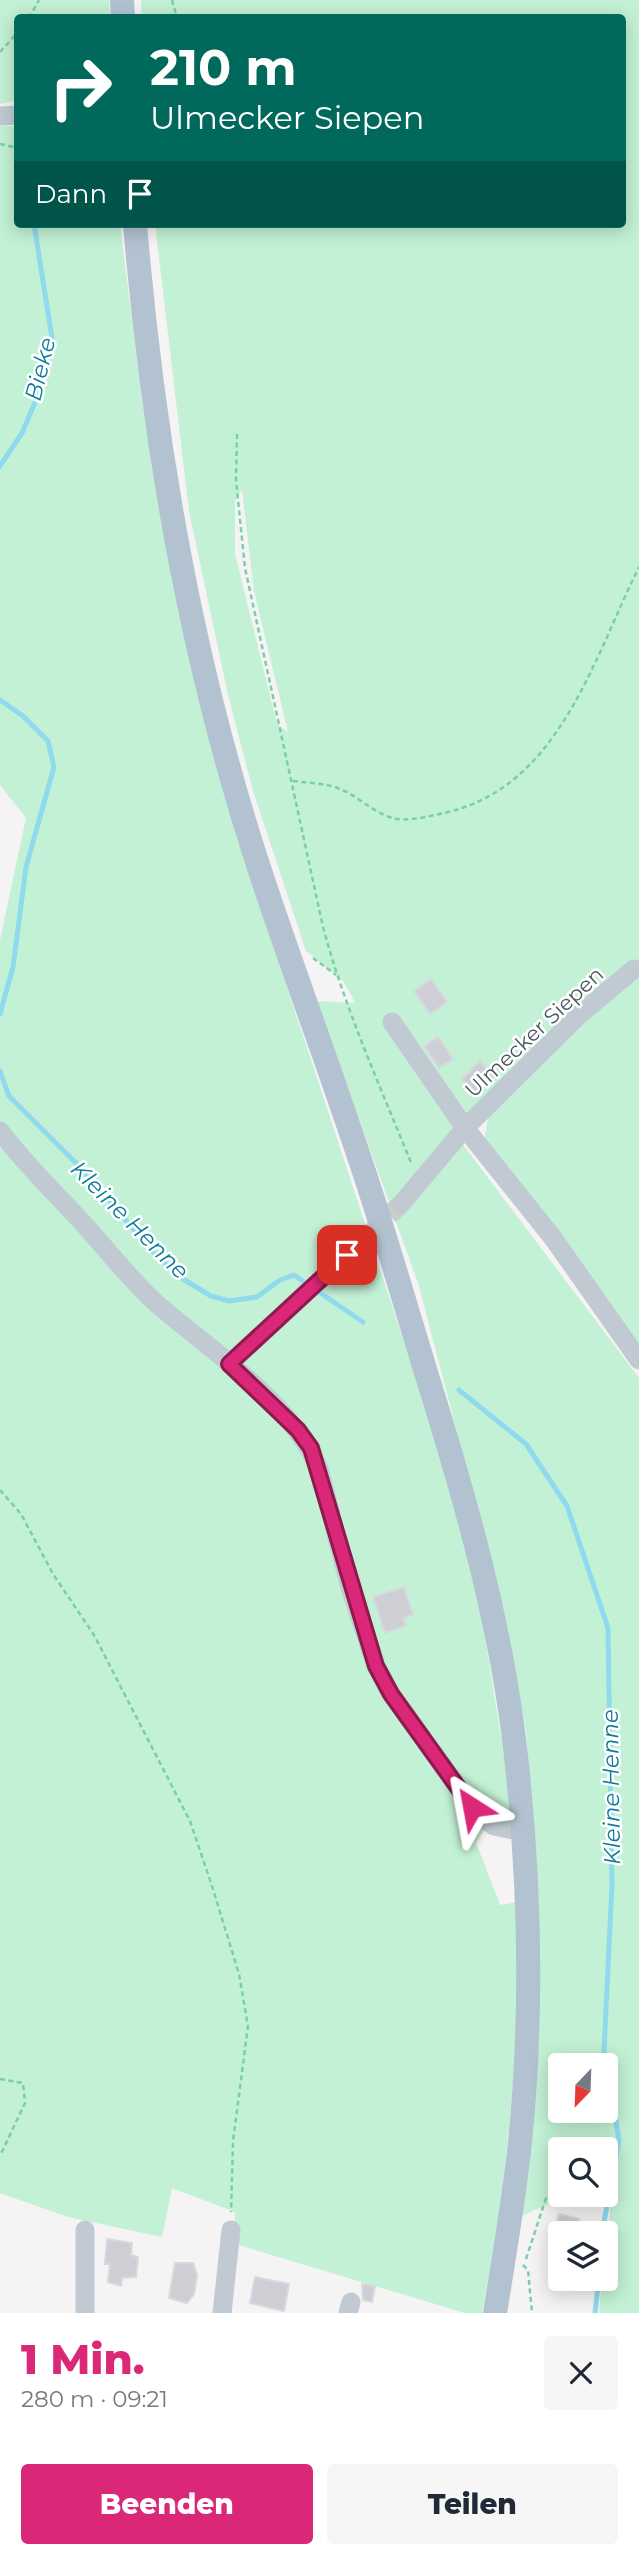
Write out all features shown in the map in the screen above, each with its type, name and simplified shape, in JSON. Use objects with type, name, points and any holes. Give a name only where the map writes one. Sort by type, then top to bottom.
[{"type":"main road","points":[[135,228],[152,388],[197,637],[257,862],[371,1192],[450,1451],[499,1648],[516,1754],[523,1832],[528,1916],[528,2006],[523,2106],[495,2313]]},
{"type":"street","name":"Ulmecker Siepen","points":[[401,1204],[418,1180],[465,1128],[578,1016],[634,969]]},
{"type":"street","name":"Ulmecker Siepen","points":[[392,1022],[465,1128]]},
{"type":"street","points":[[465,1128],[553,1238],[639,1360]]},
{"type":"street","points":[[0,1130],[28,1167],[155,1302],[229,1364],[298,1430],[311,1448],[319,1469],[369,1650],[391,1694],[478,1815],[494,1826],[523,1832]]},
{"type":"street","points":[[229,1364],[347,1255]]},
{"type":"street","points":[[85,2230],[85,2313]]},
{"type":"street","points":[[222,2313],[231,2230]]},
{"type":"path","points":[[0,52],[14,36]]},
{"type":"path","points":[[237,434],[236,480],[245,568],[335,975],[418,1180]]},
{"type":"path","points":[[293,781],[342,790],[381,814],[396,819],[454,811],[493,796],[525,772],[555,737],[639,567]]},
{"type":"path","points":[[303,951],[335,975]]},
{"type":"path","points":[[0,1490],[21,1514],[53,1574],[94,1635],[190,1821],[232,1947],[248,2026],[233,2141],[231,2230]]},
{"type":"path","points":[[0,2080],[23,2083],[24,2103],[0,2156]]},
{"type":"path","points":[[532,2313],[528,2270],[521,2264],[525,2261],[547,2195]]},
{"type":"green space","points":[[0,0],[109,0],[110,14],[14,14],[14,101],[0,104]]},
{"type":"green space","points":[[141,0],[639,0],[639,1351],[484,1141],[489,1112],[452,1130],[639,1378],[639,2313],[599,2313],[601,2291],[618,2291],[618,2221],[609,2221],[610,2207],[618,2207],[618,2137],[548,2137],[548,2204],[521,2216],[537,1887],[526,1731],[505,1617],[419,1286],[317,1001],[355,1003],[344,982],[306,951],[253,791],[228,695],[189,511],[155,228],[626,228],[626,14],[142,14]],"holes":[[[242,490],[254,591],[288,732],[277,724],[235,554],[235,501]]]},
{"type":"green space","points":[[0,126],[14,126],[14,228],[120,228],[142,402],[228,796],[288,990],[435,1436],[478,1593],[511,1799],[506,1819],[493,1818],[476,1842],[500,1905],[518,1902],[519,1953],[511,2109],[499,2212],[482,2313],[465,2313],[235,2244],[235,2212],[172,2188],[162,2237],[68,2217],[0,2193],[0,940],[26,818],[0,785]]},
{"type":"building","points":[[431,979],[447,1002],[430,1014],[414,991]]},
{"type":"building","points":[[438,1037],[453,1059],[439,1068],[424,1046]]},
{"type":"building","points":[[480,1061],[495,1076],[476,1094],[462,1079]]},
{"type":"building","points":[[404,1587],[413,1615],[403,1618],[406,1626],[385,1633],[373,1597]]},
{"type":"building","points":[[559,2214],[579,2219],[579,2221],[557,2221]]},
{"type":"building","points":[[107,2239],[132,2243],[131,2255],[138,2257],[136,2277],[122,2278],[121,2286],[108,2282],[110,2264],[105,2264]]},
{"type":"building","points":[[175,2263],[193,2263],[197,2275],[194,2294],[187,2303],[169,2298]]},
{"type":"building","points":[[255,2277],[289,2284],[284,2311],[250,2303]]},
{"type":"building","points":[[362,2284],[375,2286],[372,2302],[363,2300]]},
{"type":"waterway","name":"Bieke","points":[[0,466],[22,433],[39,393],[52,338],[35,228]]},
{"type":"waterway","name":"Kleine Henne","points":[[0,700],[23,716],[48,741],[54,767],[26,867],[13,967],[0,1014]]},
{"type":"waterway","name":"Kleine Henne","points":[[0,1071],[9,1096],[82,1169],[155,1254],[183,1279],[211,1296],[229,1301],[257,1297],[280,1280],[294,1275],[363,1322]]},
{"type":"waterway","name":"Kleine Henne","points":[[459,1390],[526,1444],[567,1506],[608,1628],[612,1885],[604,2050],[619,2140],[604,2221]]},
{"type":"waterway","name":"Kleine Henne","points":[[595,2313],[598,2291]]},
{"type":"tunnel","points":[[347,1255],[401,1204]]},
{"type":"route","points":[[347,1255],[229,1364],[298,1430],[311,1448],[350,1587],[376,1666],[391,1694],[472,1807]]}]
